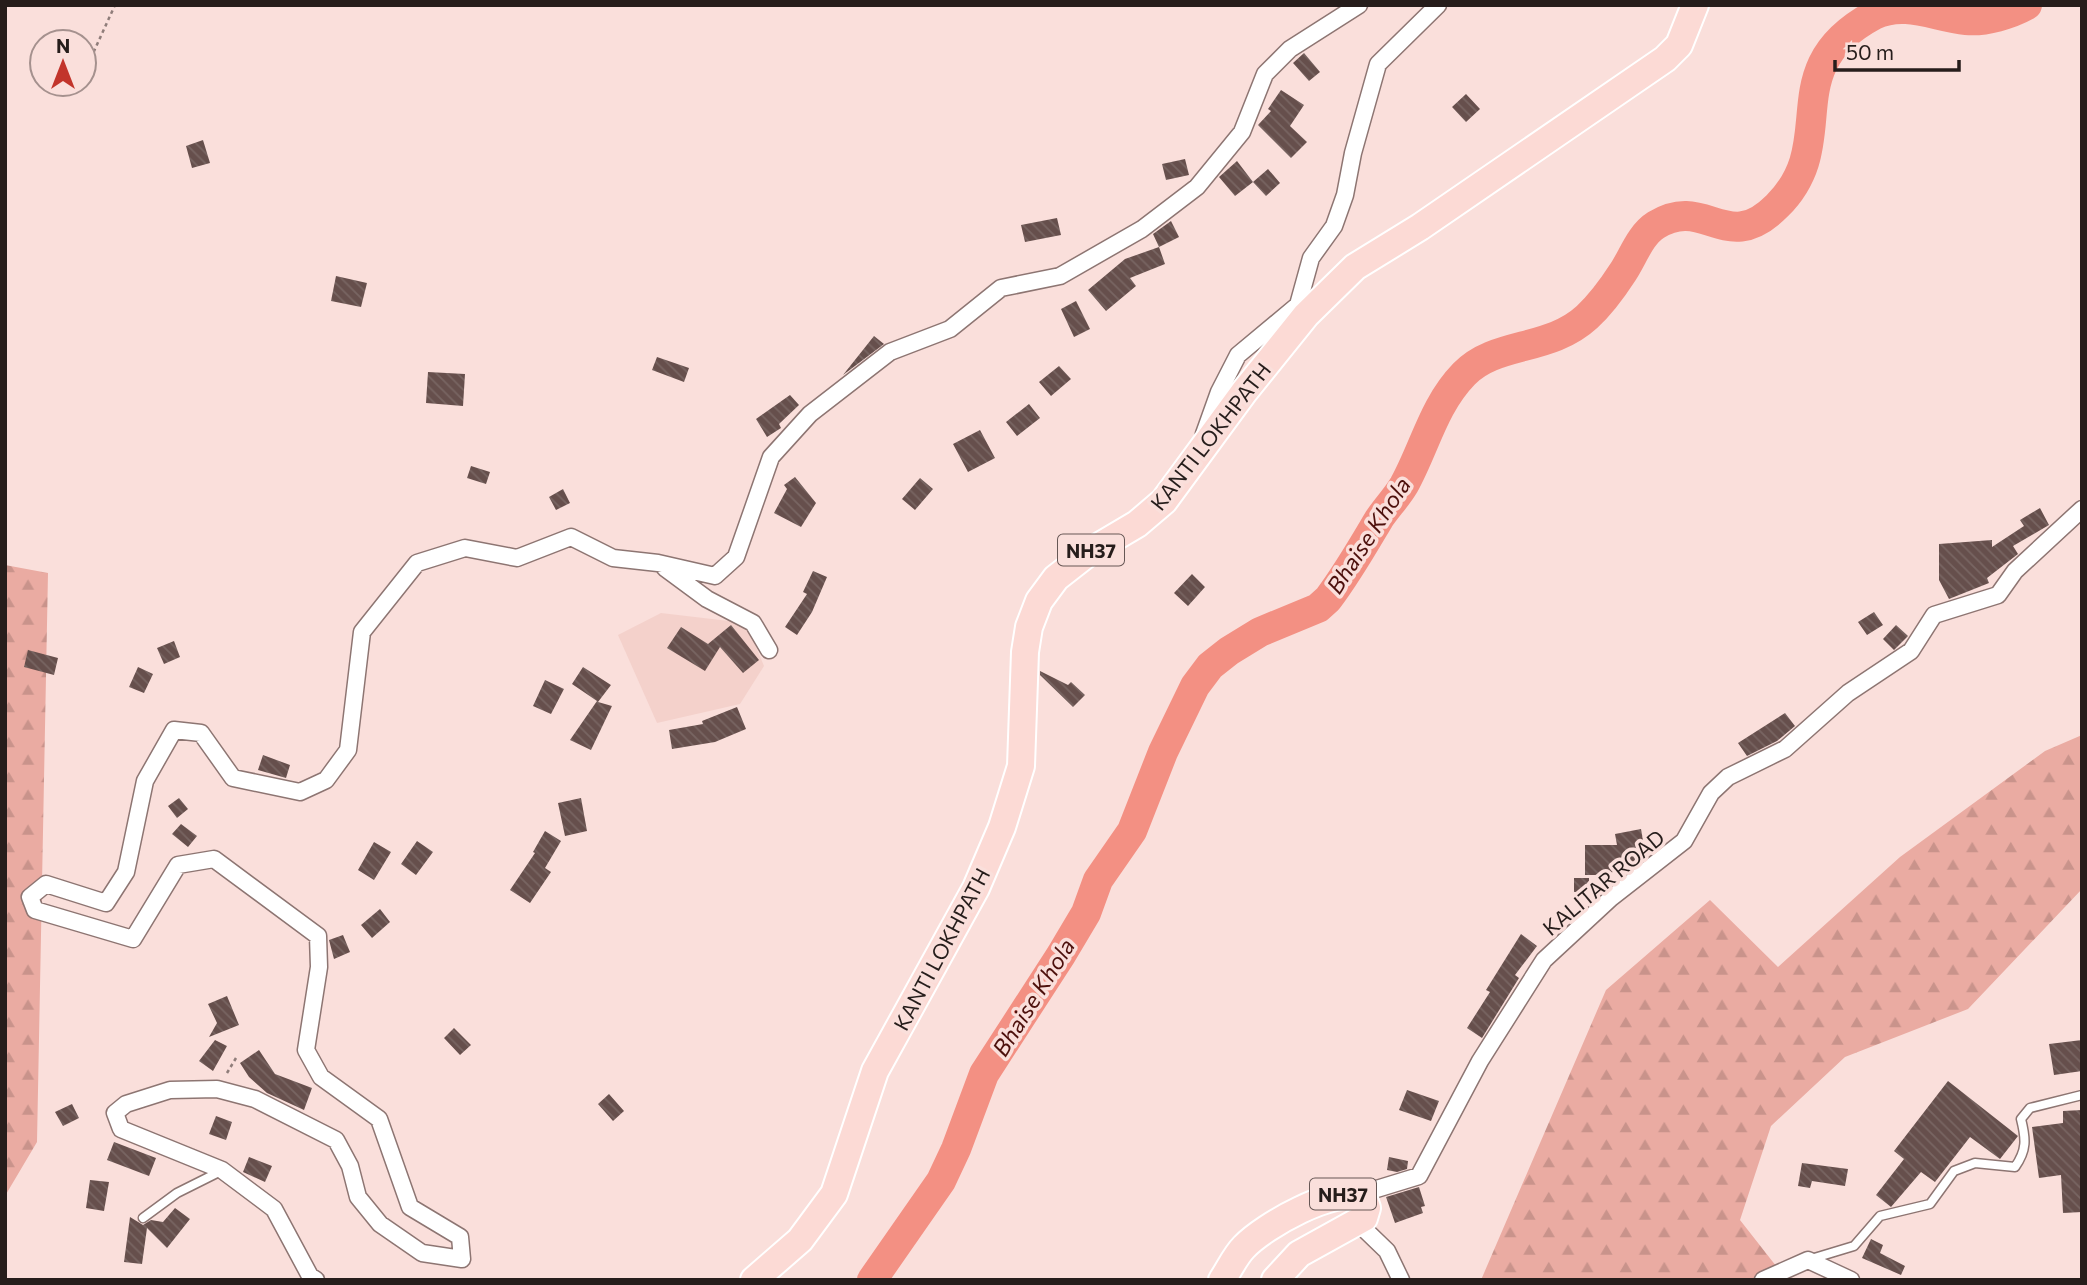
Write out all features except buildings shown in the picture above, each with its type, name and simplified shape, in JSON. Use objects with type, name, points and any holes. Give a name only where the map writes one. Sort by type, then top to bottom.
[{"type":"main road","name":"KANTI LOKHPATH","points":[[754,1280],[800,1240],[834,1194],[876,1071],[976,888],[1002,827],[1021,766],[1025,652],[1028,627],[1039,601],[1056,578],[1088,552],[1138,524],[1164,501],[1244,391],[1306,315],[1355,267],[1420,228],[1665,59],[1679,45],[1695,5]]},
{"type":"main road","name":"NH37","points":[[1222,1280],[1244,1247],[1287,1217],[1333,1196],[1363,1197],[1367,1208],[1364,1218],[1299,1254],[1275,1280]]},
{"type":"street","points":[[316,1280],[310,1276],[274,1209],[222,1170],[121,1129],[115,1113],[126,1104],[170,1090],[217,1089],[255,1099],[336,1140],[350,1166],[358,1197],[380,1224],[422,1253],[463,1259],[460,1237],[410,1207],[379,1119],[321,1077],[306,1050],[319,967],[318,936],[214,859],[178,865],[133,939],[35,910],[30,897],[46,884],[106,902],[126,872],[145,781],[174,730],[201,733],[233,778],[300,792],[326,780],[348,750],[362,632],[416,562],[466,548],[517,558],[571,537],[613,558],[658,562],[715,576],[736,557],[771,457],[810,414],[890,352],[950,329],[1001,288],[1060,276],[1142,229],[1197,187],[1242,132],[1265,74],[1290,49],[1359,5]]},
{"type":"street","points":[[1196,458],[1219,392],[1238,355],[1298,304],[1311,258],[1334,226],[1345,195],[1353,153],[1378,64],[1438,5]]},
{"type":"street","name":"KALITAR ROAD","points":[[1357,1195],[1419,1175],[1480,1060],[1544,960],[1611,898],[1684,841],[1712,793],[1728,777],[1784,749],[1848,693],[1910,651],[1934,615],[1998,595],[2015,571],[2082,509]]},
{"type":"street","points":[[658,562],[708,599],[753,623],[769,650]]},
{"type":"street","points":[[1358,1223],[1387,1251],[1401,1280]]},
{"type":"street","points":[[1763,1280],[1808,1260],[1851,1280]]},
{"type":"lane","points":[[1808,1260],[1854,1246],[1880,1216],[1930,1204],[1954,1171],[1975,1163],[2015,1167],[2024,1154],[2026,1138],[2021,1119],[2030,1108],[2082,1095]]},
{"type":"lane","points":[[143,1218],[177,1193],[222,1170]]},
{"type":"path","points":[[98,42],[115,5]]},
{"type":"shaded area","points":[[661,613],[746,623],[764,666],[740,704],[657,723],[618,635]]},
{"type":"green space","points":[[5,565],[48,573],[37,1142],[5,1196]]},
{"type":"green space","points":[[2082,735],[2082,889],[1968,1009],[1845,1057],[1771,1126],[1740,1220],[1787,1280],[1481,1280],[1606,990],[1710,900],[1778,967],[1900,857],[2045,751]]},
{"type":"waterway","name":"Bhaise Khola","points":[[872,1280],[941,1181],[984,1074],[1061,955],[1086,913],[1098,880],[1132,831],[1163,752],[1195,686],[1210,666],[1229,651],[1260,632],[1318,608],[1328,599],[1404,485],[1437,413],[1453,386],[1464,374],[1491,356],[1556,336],[1587,317],[1623,272],[1641,240],[1656,225],[1673,217],[1689,216],[1729,226],[1744,226],[1759,220],[1777,206],[1796,181],[1806,156],[1816,82],[1826,58],[1844,36],[1874,15],[1909,9],[1954,18],[1981,20],[1998,17],[2027,5]]}]
